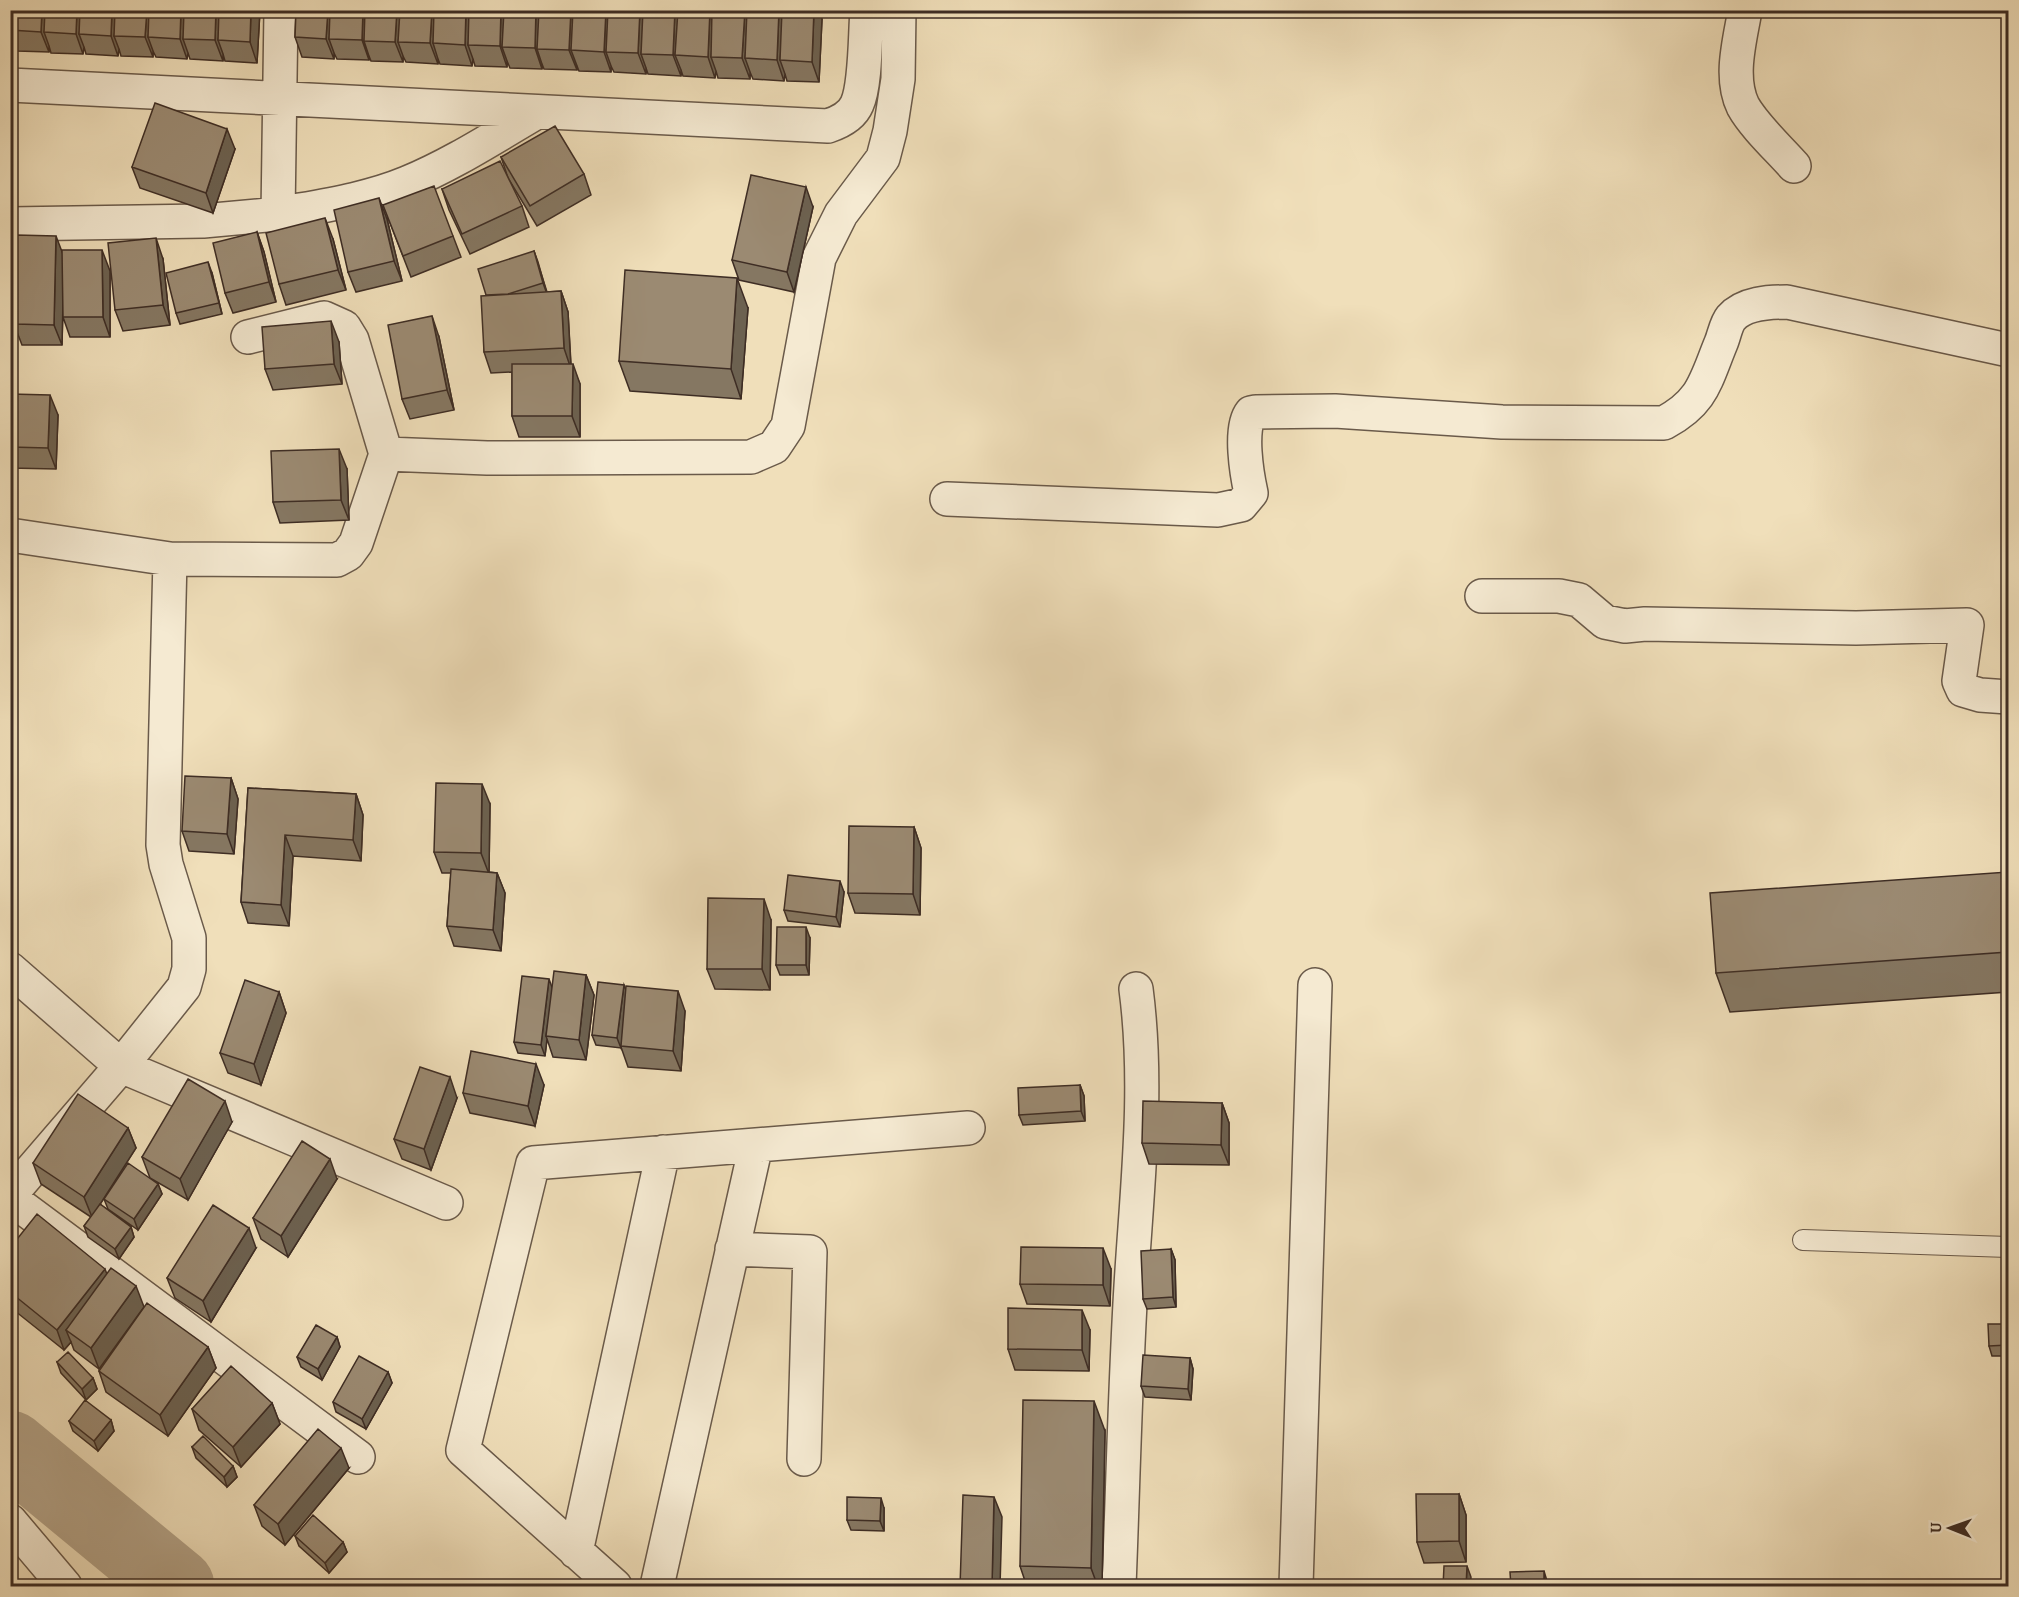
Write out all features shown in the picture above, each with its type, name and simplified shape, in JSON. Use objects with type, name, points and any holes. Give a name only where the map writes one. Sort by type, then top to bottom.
[{"type":"street","points":[[278,214],[281,10]]},
{"type":"street","points":[[10,85],[828,126],[840,123],[857,104],[861,88],[867,10]]},
{"type":"street","points":[[386,454],[487,458],[751,457],[774,447],[788,426],[819,258],[841,214],[883,158],[890,131],[898,79],[899,10]]},
{"type":"street","points":[[1745,10],[1736,68],[1738,91],[1744,106],[1794,166]]},
{"type":"street","points":[[10,224],[203,221],[278,214],[358,198],[406,183],[449,164],[537,112]]},
{"type":"street","points":[[947,499],[1218,510],[1241,505],[1251,493],[1245,452],[1246,423],[1251,413],[1256,412],[1335,411],[1502,422],[1664,423],[1686,411],[1697,397],[1731,318],[1751,306],[1766,303],[1787,302],[2008,350]]},
{"type":"street","points":[[10,535],[170,559],[337,560],[348,554],[362,530],[374,486],[386,454],[352,340],[344,327],[324,318],[248,337]]},
{"type":"street","points":[[170,559],[163,845],[166,864],[187,924],[189,969],[184,987],[122,1066],[10,1197],[358,1457]]},
{"type":"street","points":[[1482,596],[1559,596],[1579,600],[1605,622],[1625,626],[1645,624],[1856,627],[1966,625],[1959,681],[1963,690],[1980,695],[2008,697]]},
{"type":"street","points":[[10,969],[122,1066],[446,1203]]},
{"type":"street","points":[[1296,1587],[1315,985]]},
{"type":"street","points":[[1119,1587],[1129,1318],[1141,1128],[1142,1063],[1136,990]]},
{"type":"street","points":[[615,1587],[464,1450],[533,1163],[968,1128]]},
{"type":"street","points":[[657,1587],[756,1144]]},
{"type":"street","points":[[576,1552],[663,1152]]},
{"type":"street","points":[[732,1249],[810,1252],[804,1459]]},
{"type":"street","points":[[10,1521],[64,1587]]},
{"type":"lane","points":[[1803,1240],[2008,1246]]},
{"type":"building","points":[[10,10],[42,10],[41,32],[10,30]]},
{"type":"building","points":[[45,10],[77,10],[76,34],[44,32]]},
{"type":"building","points":[[80,10],[112,10],[111,36],[79,34]]},
{"type":"building","points":[[115,10],[147,10],[145,37],[114,36]]},
{"type":"building","points":[[149,10],[181,10],[180,39],[148,37]]},
{"type":"building","points":[[184,10],[216,10],[215,40],[183,39]]},
{"type":"building","points":[[219,10],[251,10],[250,42],[218,40]]},
{"type":"building","points":[[296,10],[328,10],[326,39],[295,37]]},
{"type":"building","points":[[330,10],[363,10],[362,40],[329,39]]},
{"type":"building","points":[[365,10],[397,10],[395,42],[364,41]]},
{"type":"building","points":[[400,10],[432,10],[430,43],[398,42]]},
{"type":"building","points":[[434,10],[466,10],[465,45],[433,43]]},
{"type":"building","points":[[469,10],[501,10],[500,46],[468,45]]},
{"type":"building","points":[[504,10],[536,10],[535,48],[502,47]]},
{"type":"building","points":[[539,10],[571,10],[569,50],[537,49]]},
{"type":"building","points":[[573,10],[606,10],[604,52],[571,50]]},
{"type":"building","points":[[608,10],[640,10],[638,53],[606,52]]},
{"type":"building","points":[[643,10],[675,10],[673,55],[641,54]]},
{"type":"building","points":[[678,10],[710,10],[708,57],[675,55]]},
{"type":"building","points":[[712,10],[745,10],[742,58],[711,57]]},
{"type":"building","points":[[747,10],[779,10],[777,60],[745,58]]},
{"type":"building","points":[[782,10],[814,10],[812,62],[780,60]]},
{"type":"building","points":[[155,103],[227,129],[206,193],[132,167]]},
{"type":"building","points":[[555,126],[584,174],[530,206],[501,157]]},
{"type":"building","points":[[500,161],[522,206],[462,234],[442,189]]},
{"type":"building","points":[[751,175],[806,187],[787,272],[732,260]]},
{"type":"building","points":[[434,186],[453,236],[403,256],[383,205]]},
{"type":"building","points":[[379,198],[394,261],[348,272],[334,210]]},
{"type":"building","points":[[325,218],[338,270],[279,284],[266,233]]},
{"type":"building","points":[[257,232],[269,282],[225,293],[213,243]]},
{"type":"building","points":[[16,235],[56,236],[54,325],[14,324]]},
{"type":"building","points":[[156,238],[163,305],[115,310],[108,243]]},
{"type":"building","points":[[62,250],[102,250],[103,317],[63,317]]},
{"type":"building","points":[[534,251],[543,283],[508,294],[486,295],[478,269]]},
{"type":"building","points":[[208,262],[219,303],[176,313],[166,273]]},
{"type":"building","points":[[625,270],[737,278],[731,369],[619,361]]},
{"type":"building","points":[[561,291],[564,348],[484,352],[481,296]]},
{"type":"building","points":[[432,316],[447,390],[402,399],[388,325]]},
{"type":"building","points":[[331,321],[334,364],[265,369],[262,327]]},
{"type":"building","points":[[512,364],[573,364],[572,416],[512,416]]},
{"type":"building","points":[[10,394],[50,395],[48,448],[10,447]]},
{"type":"building","points":[[339,449],[341,500],[273,502],[271,451]]},
{"type":"building","points":[[185,776],[231,778],[227,834],[182,831]]},
{"type":"building","points":[[436,783],[482,784],[481,853],[434,852]]},
{"type":"building","points":[[248,788],[356,794],[353,840],[285,835],[281,905],[241,902]]},
{"type":"building","points":[[849,826],[914,827],[913,894],[848,893]]},
{"type":"building","points":[[451,869],[497,873],[493,930],[447,926]]},
{"type":"building","points":[[2008,872],[2008,952],[1716,973],[1710,893]]},
{"type":"building","points":[[788,875],[840,881],[836,917],[784,910]]},
{"type":"building","points":[[708,898],[764,899],[762,969],[707,969]]},
{"type":"building","points":[[777,927],[806,927],[806,965],[776,965]]},
{"type":"building","points":[[554,971],[586,975],[579,1040],[546,1036]]},
{"type":"building","points":[[522,976],[549,979],[541,1045],[514,1042]]},
{"type":"building","points":[[245,980],[279,992],[254,1064],[220,1053]]},
{"type":"building","points":[[598,982],[624,985],[617,1038],[592,1035]]},
{"type":"building","points":[[626,986],[678,991],[673,1051],[621,1046]]},
{"type":"building","points":[[471,1051],[536,1064],[528,1106],[463,1093]]},
{"type":"building","points":[[420,1067],[450,1077],[424,1149],[394,1139]]},
{"type":"building","points":[[188,1079],[225,1101],[180,1179],[142,1157]]},
{"type":"building","points":[[1080,1085],[1081,1111],[1019,1115],[1018,1088]]},
{"type":"building","points":[[78,1094],[128,1128],[84,1197],[33,1163]]},
{"type":"building","points":[[1143,1101],[1222,1103],[1221,1145],[1142,1143]]},
{"type":"building","points":[[302,1141],[330,1159],[281,1236],[253,1218]]},
{"type":"building","points":[[128,1163],[158,1184],[134,1219],[104,1199]]},
{"type":"building","points":[[100,1204],[131,1227],[115,1249],[84,1226]]},
{"type":"building","points":[[213,1205],[249,1228],[203,1301],[167,1278]]},
{"type":"building","points":[[37,1214],[105,1269],[57,1330],[10,1292],[10,1248]]},
{"type":"building","points":[[1021,1247],[1103,1248],[1103,1285],[1020,1284]]},
{"type":"building","points":[[1171,1249],[1173,1297],[1143,1299],[1141,1251]]},
{"type":"building","points":[[111,1268],[136,1286],[91,1348],[66,1330]]},
{"type":"building","points":[[147,1303],[208,1347],[160,1415],[99,1371]]},
{"type":"building","points":[[1008,1308],[1082,1310],[1082,1350],[1008,1349]]},
{"type":"building","points":[[1988,1324],[2008,1324],[2008,1345],[1989,1346]]},
{"type":"building","points":[[316,1325],[337,1337],[318,1369],[297,1357]]},
{"type":"building","points":[[68,1352],[93,1378],[82,1389],[57,1362]]},
{"type":"building","points":[[1143,1355],[1190,1358],[1188,1389],[1141,1386]]},
{"type":"building","points":[[359,1356],[388,1372],[362,1419],[333,1402]]},
{"type":"building","points":[[231,1366],[272,1403],[233,1447],[192,1409]]},
{"type":"building","points":[[85,1400],[111,1420],[94,1441],[69,1421]]},
{"type":"building","points":[[1023,1400],[1094,1401],[1091,1568],[1020,1566]]},
{"type":"building","points":[[318,1429],[341,1448],[278,1524],[254,1505]]},
{"type":"building","points":[[203,1436],[233,1466],[224,1477],[192,1447]]},
{"type":"building","points":[[1416,1494],[1459,1494],[1459,1541],[1417,1542]]},
{"type":"building","points":[[963,1495],[994,1497],[992,1587],[960,1587]]},
{"type":"building","points":[[847,1497],[881,1498],[880,1521],[847,1520]]},
{"type":"building","points":[[313,1515],[343,1542],[325,1563],[295,1536]]},
{"type":"building","points":[[1444,1566],[1467,1566],[1466,1587],[1443,1587]]},
{"type":"building","points":[[1544,1571],[1544,1587],[1511,1587],[1510,1572]]},
{"type":"waterway","points":[[10,1448],[177,1586]]}]
